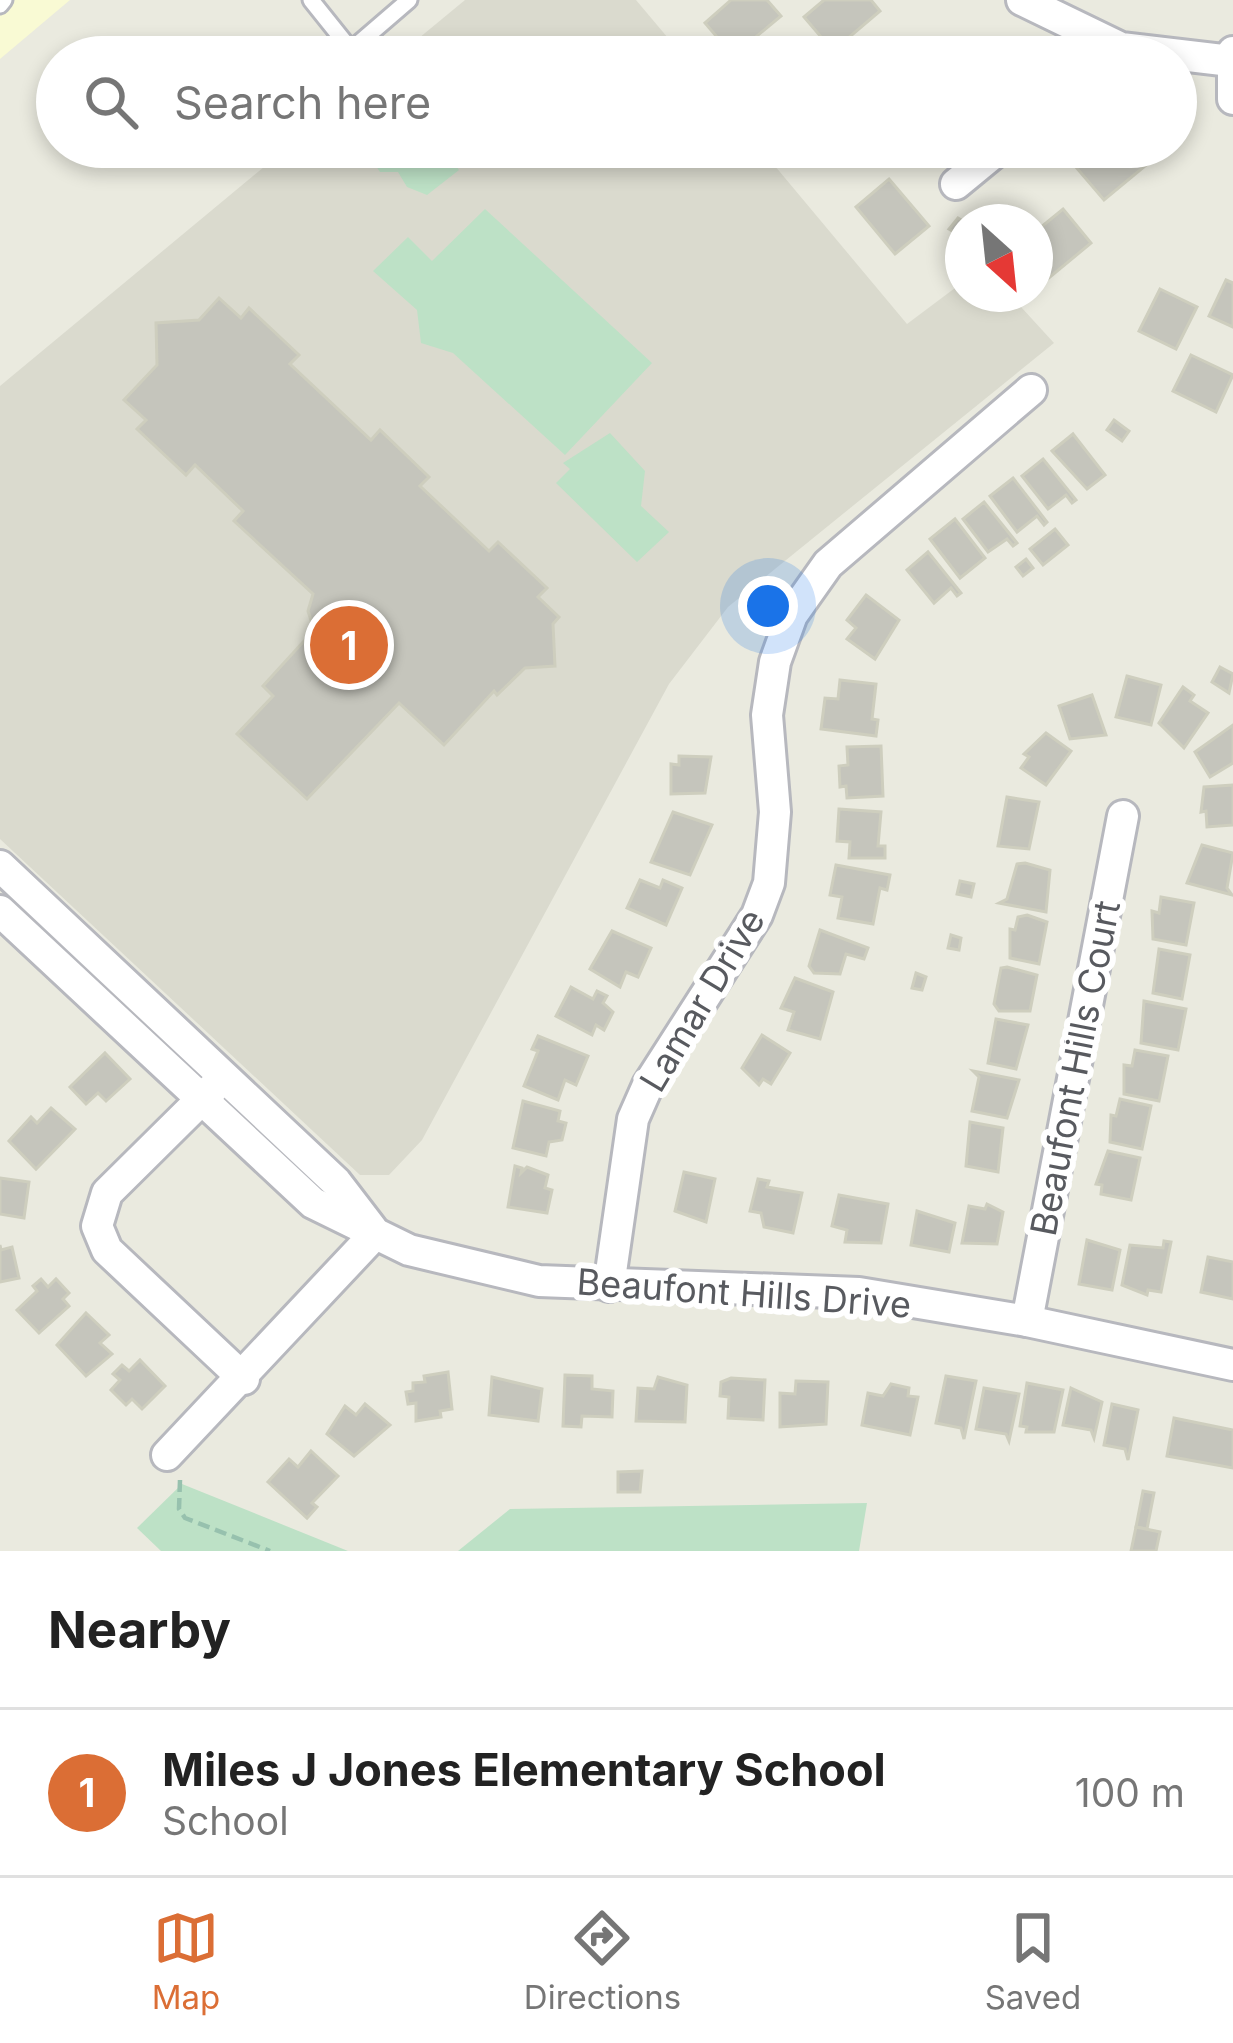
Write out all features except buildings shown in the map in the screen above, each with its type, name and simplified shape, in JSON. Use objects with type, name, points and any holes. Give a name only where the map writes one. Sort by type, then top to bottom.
[{"type":"street","points":[[1022,0],[1087,36]]},
{"type":"street","points":[[1197,55],[1232,56],[1233,98]]},
{"type":"street","points":[[956,184],[975,168]]},
{"type":"street","name":"Lamar Drive","points":[[609,1286],[633,1119],[648,1084],[757,915],[769,883],[775,812],[766,715],[775,662],[793,615],[828,564],[1031,390]]},
{"type":"street","name":"Beaufont Hills Court","points":[[1027,1321],[1123,816]]},
{"type":"street","points":[[0,866],[336,1182],[375,1234],[244,1379],[167,1455]]},
{"type":"street","name":"Beaufont Hills Drive","points":[[0,911],[313,1203],[409,1250],[486,1272],[609,1286],[859,1293],[1027,1321],[1233,1365]]},
{"type":"street","points":[[227,1077],[199,1098],[107,1193],[97,1226],[107,1250],[244,1379]]},
{"type":"lane","points":[[311,0],[340,36]]},
{"type":"lane","points":[[368,36],[410,0]]},
{"type":"path","points":[[167,1455],[182,1484],[179,1510],[185,1518],[270,1551]]},
{"type":"shaded area","points":[[0,0],[70,0],[0,59]]},
{"type":"shaded area","points":[[465,0],[636,0],[666,36],[421,36]]},
{"type":"shaded area","points":[[263,168],[777,168],[907,324],[945,296],[945,312],[1026,312],[1054,343],[728,607],[669,684],[422,1140],[389,1175],[360,1175],[0,839],[0,386]]},
{"type":"shaded area","points":[[377,168],[459,170],[427,195],[407,187],[398,172]]},
{"type":"shaded area","points":[[485,209],[652,363],[565,455],[453,353],[421,343],[417,310],[373,271],[408,237],[432,261]]},
{"type":"shaded area","points":[[610,433],[645,471],[641,506],[669,532],[637,562],[556,483],[570,469],[563,463]]},
{"type":"shaded area","points":[[182,1484],[348,1551],[161,1551],[137,1528]]},
{"type":"shaded area","points":[[867,1503],[859,1551],[458,1551],[510,1509]]},
{"type":"place","name":"Miles J Jones Elementary School","points":[[349,645]]}]
